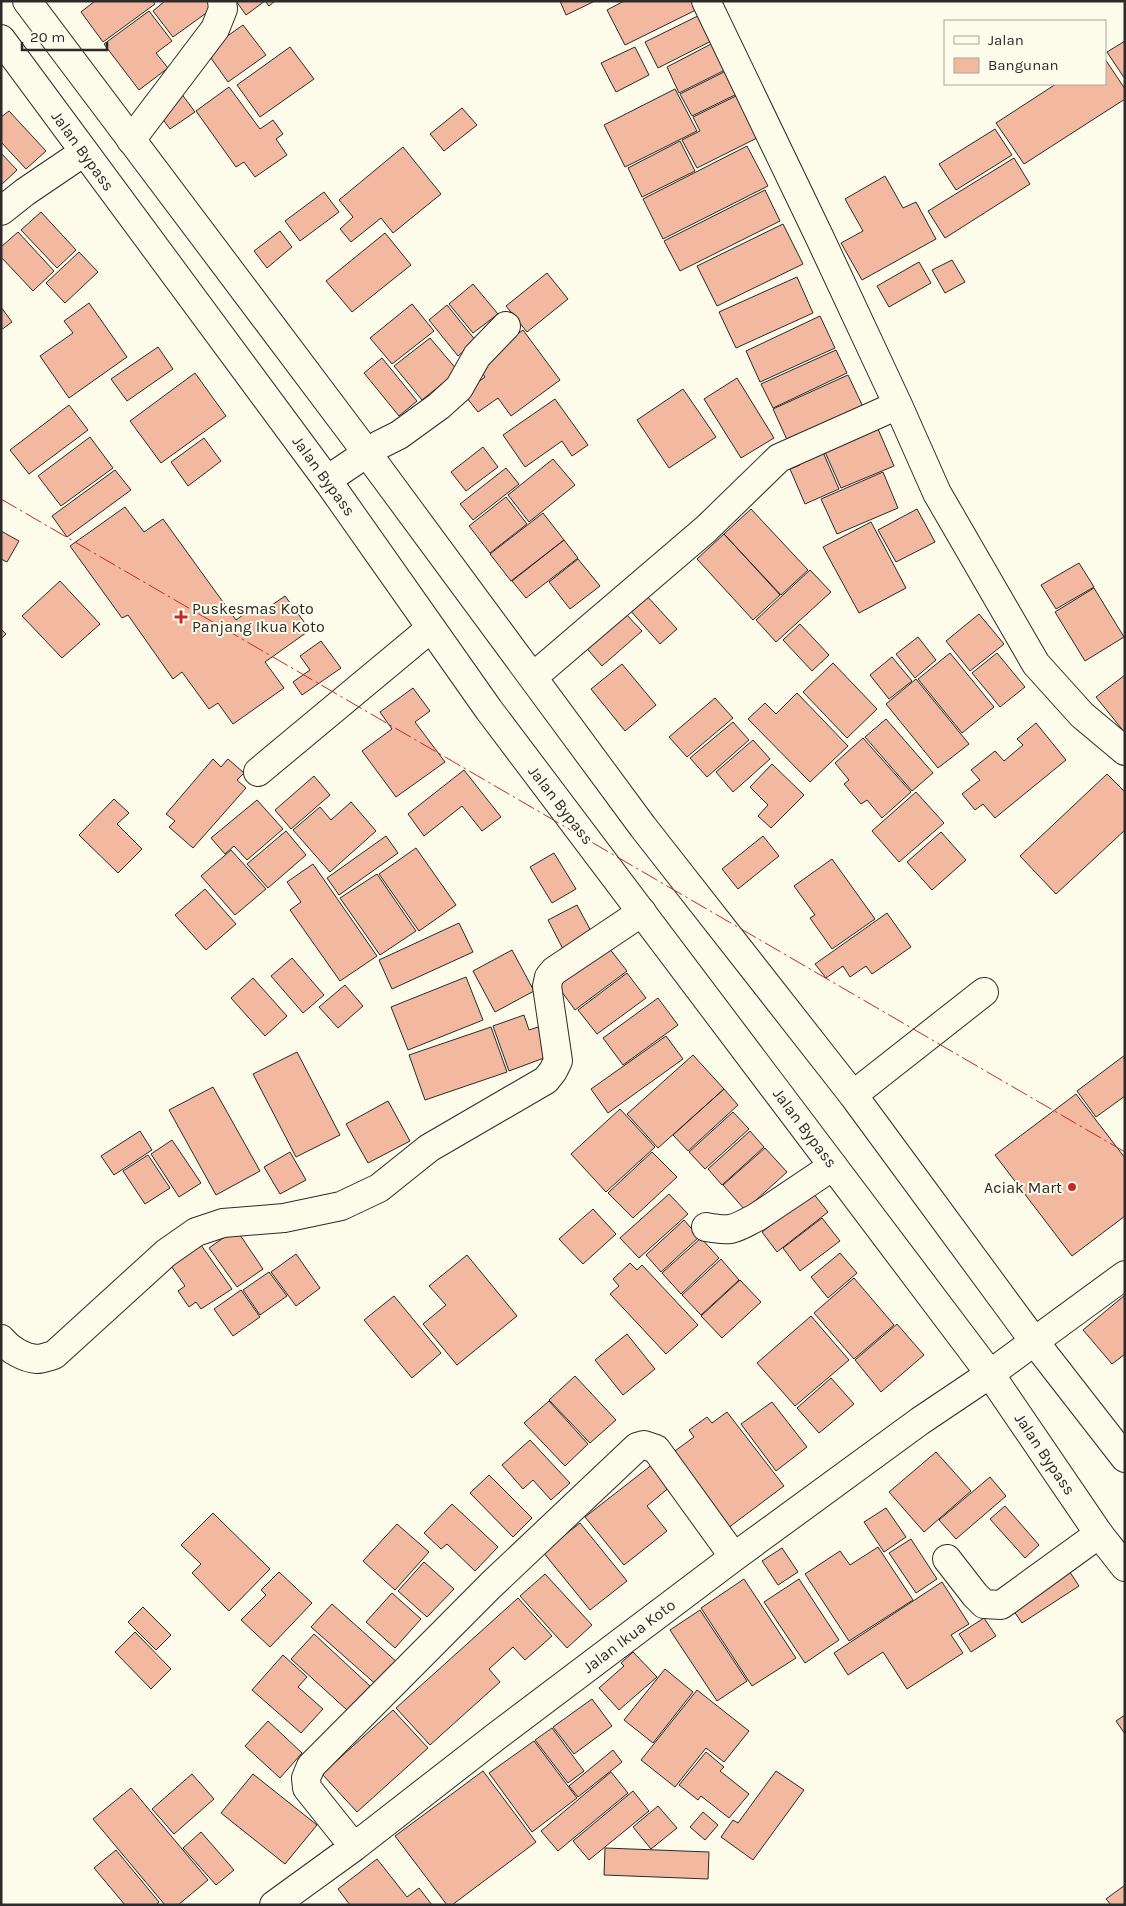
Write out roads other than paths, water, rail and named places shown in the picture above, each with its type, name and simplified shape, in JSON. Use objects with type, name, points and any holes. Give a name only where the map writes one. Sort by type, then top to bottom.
[{"type":"main road","points":[[27,1],[367,453],[605,776],[853,1095],[1034,1341],[1125,1458]]},
{"type":"main road","points":[[132,140],[215,29],[223,9],[222,1]]},
{"type":"main road","points":[[706,1],[898,405],[937,493],[1036,664],[1082,715],[1125,751]]},
{"type":"main road","name":"Jalan Bypass","points":[[1,39],[327,480],[495,718],[990,1374],[1099,1534],[1125,1567]]},
{"type":"main road","points":[[1,211],[25,192],[84,152]]},
{"type":"main road","points":[[327,480],[367,453],[400,435],[459,388],[477,356],[506,326]]},
{"type":"main road","points":[[533,677],[706,529],[779,458],[898,405]]},
{"type":"main road","points":[[258,772],[431,628]]},
{"type":"main road","points":[[1,1340],[7,1347],[20,1354],[38,1359],[54,1355],[166,1253],[196,1232],[223,1223],[284,1218],[341,1206],[379,1188],[429,1148],[546,1080],[558,1061],[547,986],[550,977],[554,971],[642,912]]},
{"type":"main road","points":[[853,1095],[984,992]]},
{"type":"main road","points":[[706,1227],[730,1230],[745,1224],[833,1166]]},
{"type":"main road","name":"Jalan Ikua Koto","points":[[274,1905],[303,1896],[354,1847],[498,1735],[734,1557],[1125,1275]]},
{"type":"main road","points":[[354,1847],[307,1788],[306,1778],[311,1766],[491,1585],[637,1446],[644,1445],[656,1449],[734,1557]]},
{"type":"main road","points":[[948,1559],[984,1604],[1001,1606],[1099,1534]]},
{"type":"place","name":"Puskesmas Koto Panjang Ikua Koto","points":[[181,617]]},
{"type":"place","name":"Aciak Mart","points":[[1072,1187]]}]
